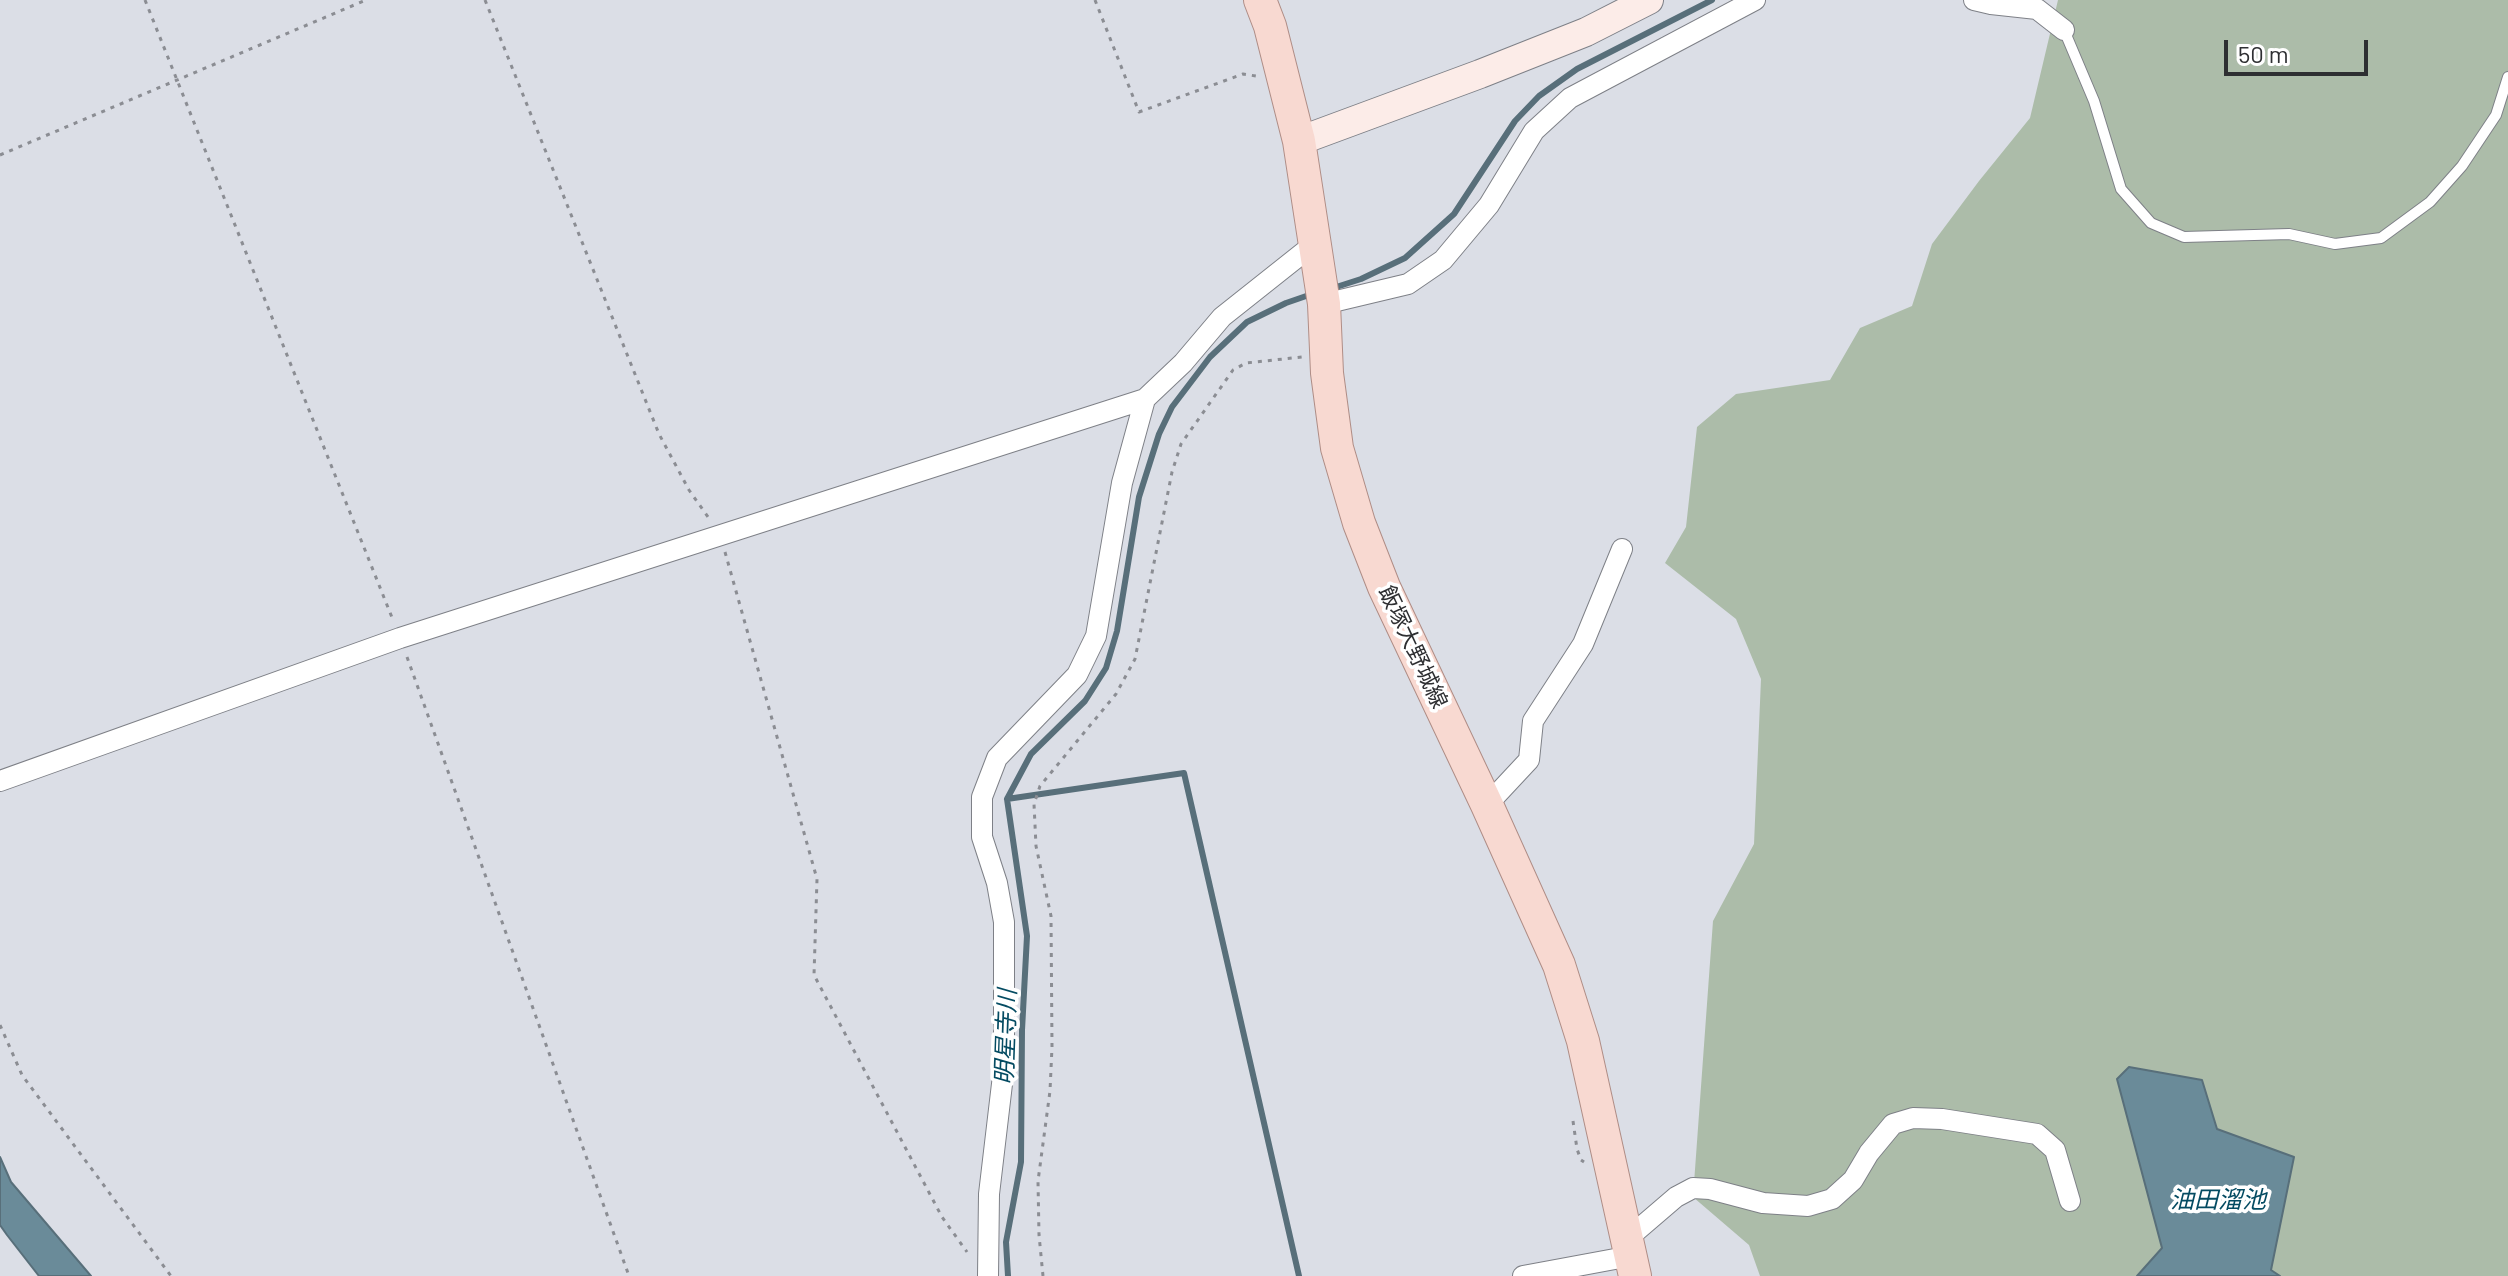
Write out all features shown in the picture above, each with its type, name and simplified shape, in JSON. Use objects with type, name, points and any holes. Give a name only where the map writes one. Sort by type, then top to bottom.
[{"type":"main road","name":"飯塚大野城線","points":[[1260,0],[1270,26],[1299,141],[1324,304],[1326,354],[1337,448],[1359,523],[1384,587],[1559,965],[1583,1041],[1611,1167],[1622,1262]]},
{"type":"street","points":[[1299,141],[1586,32],[1649,0]]},
{"type":"street","points":[[1324,304],[1408,284],[1443,260],[1489,205],[1534,131],[1570,98],[1755,0]]},
{"type":"street","points":[[1974,0],[2037,9],[2064,30]]},
{"type":"street","points":[[0,781],[400,638],[1145,399],[1183,363],[1222,317],[1316,256]]},
{"type":"street","points":[[988,1276],[989,1194],[1004,1067],[1004,922],[997,883],[982,837],[982,797],[997,758],[1077,675],[1096,636],[1122,483],[1145,399]]},
{"type":"street","points":[[1487,805],[1529,760],[1533,721],[1583,644],[1622,549]]},
{"type":"street","points":[[1523,1276],[1622,1262],[1676,1197],[1693,1188],[1710,1189],[1763,1203],[1808,1206],[1832,1199],[1853,1180],[1869,1153],[1893,1124],[1913,1118],[1942,1119],[2037,1134],[2055,1150],[2070,1201]]},
{"type":"lane","points":[[2064,30],[2094,101],[2121,189],[2151,223],[2184,237],[2289,234],[2335,244],[2381,238],[2430,202],[2462,166],[2496,115],[2508,77]]},
{"type":"path","points":[[145,0],[400,638],[629,1276]]},
{"type":"path","points":[[0,155],[366,0]]},
{"type":"path","points":[[485,0],[659,434],[689,490],[720,535],[817,879],[814,975],[942,1217],[967,1252]]},
{"type":"path","points":[[1095,0],[1139,112],[1243,74],[1259,78]]},
{"type":"path","points":[[1043,1276],[1038,1181],[1051,1076],[1051,916],[1036,846],[1034,804],[1040,786],[1116,694],[1135,659],[1172,472],[1181,444],[1233,370],[1246,363],[1326,354]]},
{"type":"path","points":[[0,1025],[22,1075],[171,1276]]},
{"type":"path","points":[[1573,1118],[1573,1135],[1581,1160],[1589,1165],[1611,1167]]},
{"type":"green space","points":[[2058,0],[2508,0],[2508,1276],[1760,1276],[1749,1245],[1693,1197],[1713,921],[1754,844],[1761,679],[1736,619],[1665,563],[1686,527],[1697,427],[1736,394],[1830,380],[1860,328],[1912,306],[1932,244],[2030,118]]},
{"type":"water","name":"油田溜池","points":[[2129,1067],[2202,1080],[2217,1129],[2294,1157],[2271,1270],[2280,1276],[2137,1276],[2162,1248],[2117,1079]]},
{"type":"water","points":[[0,1157],[11,1182],[91,1276],[39,1276],[7,1235],[0,1225]]},
{"type":"waterway","points":[[1330,289],[1361,279],[1405,258],[1454,214],[1515,121],[1539,96],[1577,69],[1712,0]]},
{"type":"waterway","points":[[1007,799],[1031,754],[1085,701],[1106,668],[1117,631],[1139,497],[1159,434],[1172,407],[1210,357],[1247,322],[1312,294]]},
{"type":"waterway","points":[[1007,799],[1184,773],[1299,1276]]},
{"type":"waterway","name":"明星寺川","points":[[1007,799],[1027,936],[1022,1030],[1021,1162],[1006,1242],[1008,1276]]}]
